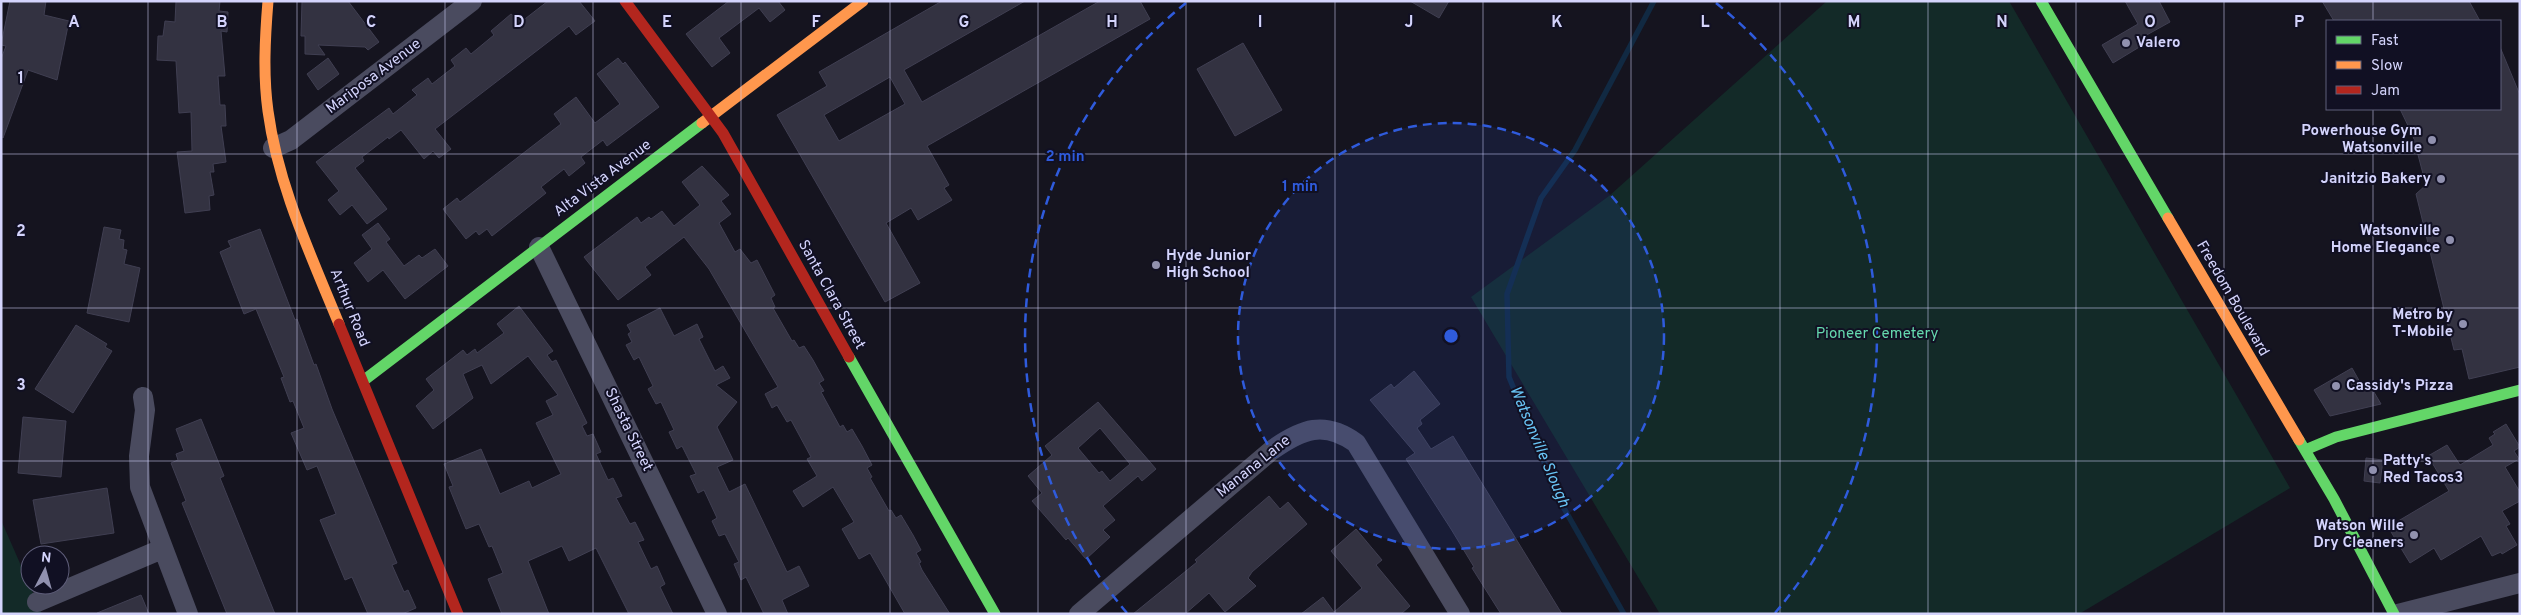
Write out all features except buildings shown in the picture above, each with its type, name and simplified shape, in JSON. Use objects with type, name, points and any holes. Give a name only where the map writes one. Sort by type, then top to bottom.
[{"type":"street","name":"Arthur Road","points":[[268,1],[265,83],[273,148],[295,217],[458,614]]},
{"type":"street","name":"Mariposa Avenue","points":[[273,148],[291,140],[472,1]]},
{"type":"street","name":"Santa Clara Street","points":[[625,1],[712,116],[995,614]]},
{"type":"street","name":"Alta Vista Avenue","points":[[363,381],[863,1]]},
{"type":"street","name":"Freedom Boulevard","points":[[2040,1],[2349,525],[2394,614]]},
{"type":"street","name":"Shasta Street","points":[[539,247],[717,614]]},
{"type":"street","points":[[2305,450],[2336,437],[2520,390]]},
{"type":"street","points":[[143,397],[145,410],[139,456],[140,487],[188,614]]},
{"type":"street","name":"Manana Lane","points":[[1079,614],[1272,450],[1297,433],[1312,429],[1344,434],[1356,443],[1457,612]]},
{"type":"street","points":[[37,602],[162,549]]},
{"type":"street","points":[[2398,614],[2520,583]]},
{"type":"green space","name":"Pioneer Cemetery","points":[[1827,1],[2009,1],[2290,488],[2079,614],[1660,614],[1471,297],[1609,196]]},
{"type":"green space","points":[[1,520],[20,563],[20,595],[34,595],[42,614],[1,614]]},
{"type":"waterway","name":"Watsonville Slough","points":[[1624,614],[1561,503],[1509,377],[1507,294],[1541,198],[1575,150],[1654,1]]},
{"type":"traffic: fast","points":[[2041,1],[2168,218]]},
{"type":"traffic: fast","points":[[363,381],[702,123]]},
{"type":"traffic: fast","points":[[849,357],[995,614]]},
{"type":"traffic: fast","points":[[2305,450],[2336,437],[2520,390]]},
{"type":"traffic: fast","points":[[2299,440],[2334,499],[2394,614]]},
{"type":"traffic: slow","points":[[268,1],[265,84],[273,139],[287,193],[339,324]]},
{"type":"traffic: slow","points":[[702,123],[863,1]]},
{"type":"traffic: slow","points":[[2168,218],[2299,440]]},
{"type":"traffic: jam","points":[[625,1],[723,133],[849,357]]},
{"type":"traffic: jam","points":[[339,324],[458,614]]},
{"type":"place","name":"Valero","points":[[2126,43]]},
{"type":"place","name":"Powerhouse Gym Watsonville","points":[[2432,140]]},
{"type":"place","name":"Janitzio Bakery","points":[[2441,179]]},
{"type":"place","name":"Watsonville Home Elegance","points":[[2450,240]]},
{"type":"place","name":"Hyde Junior High School","points":[[1156,265]]},
{"type":"place","name":"Metro by T-Mobile","points":[[2463,324]]},
{"type":"place","name":"Cassidy's Pizza","points":[[2336,386]]},
{"type":"place","name":"Patty's Red Tacos3","points":[[2373,470]]},
{"type":"place","name":"Watson Wille Dry Cleaners","points":[[2414,535]]}]
